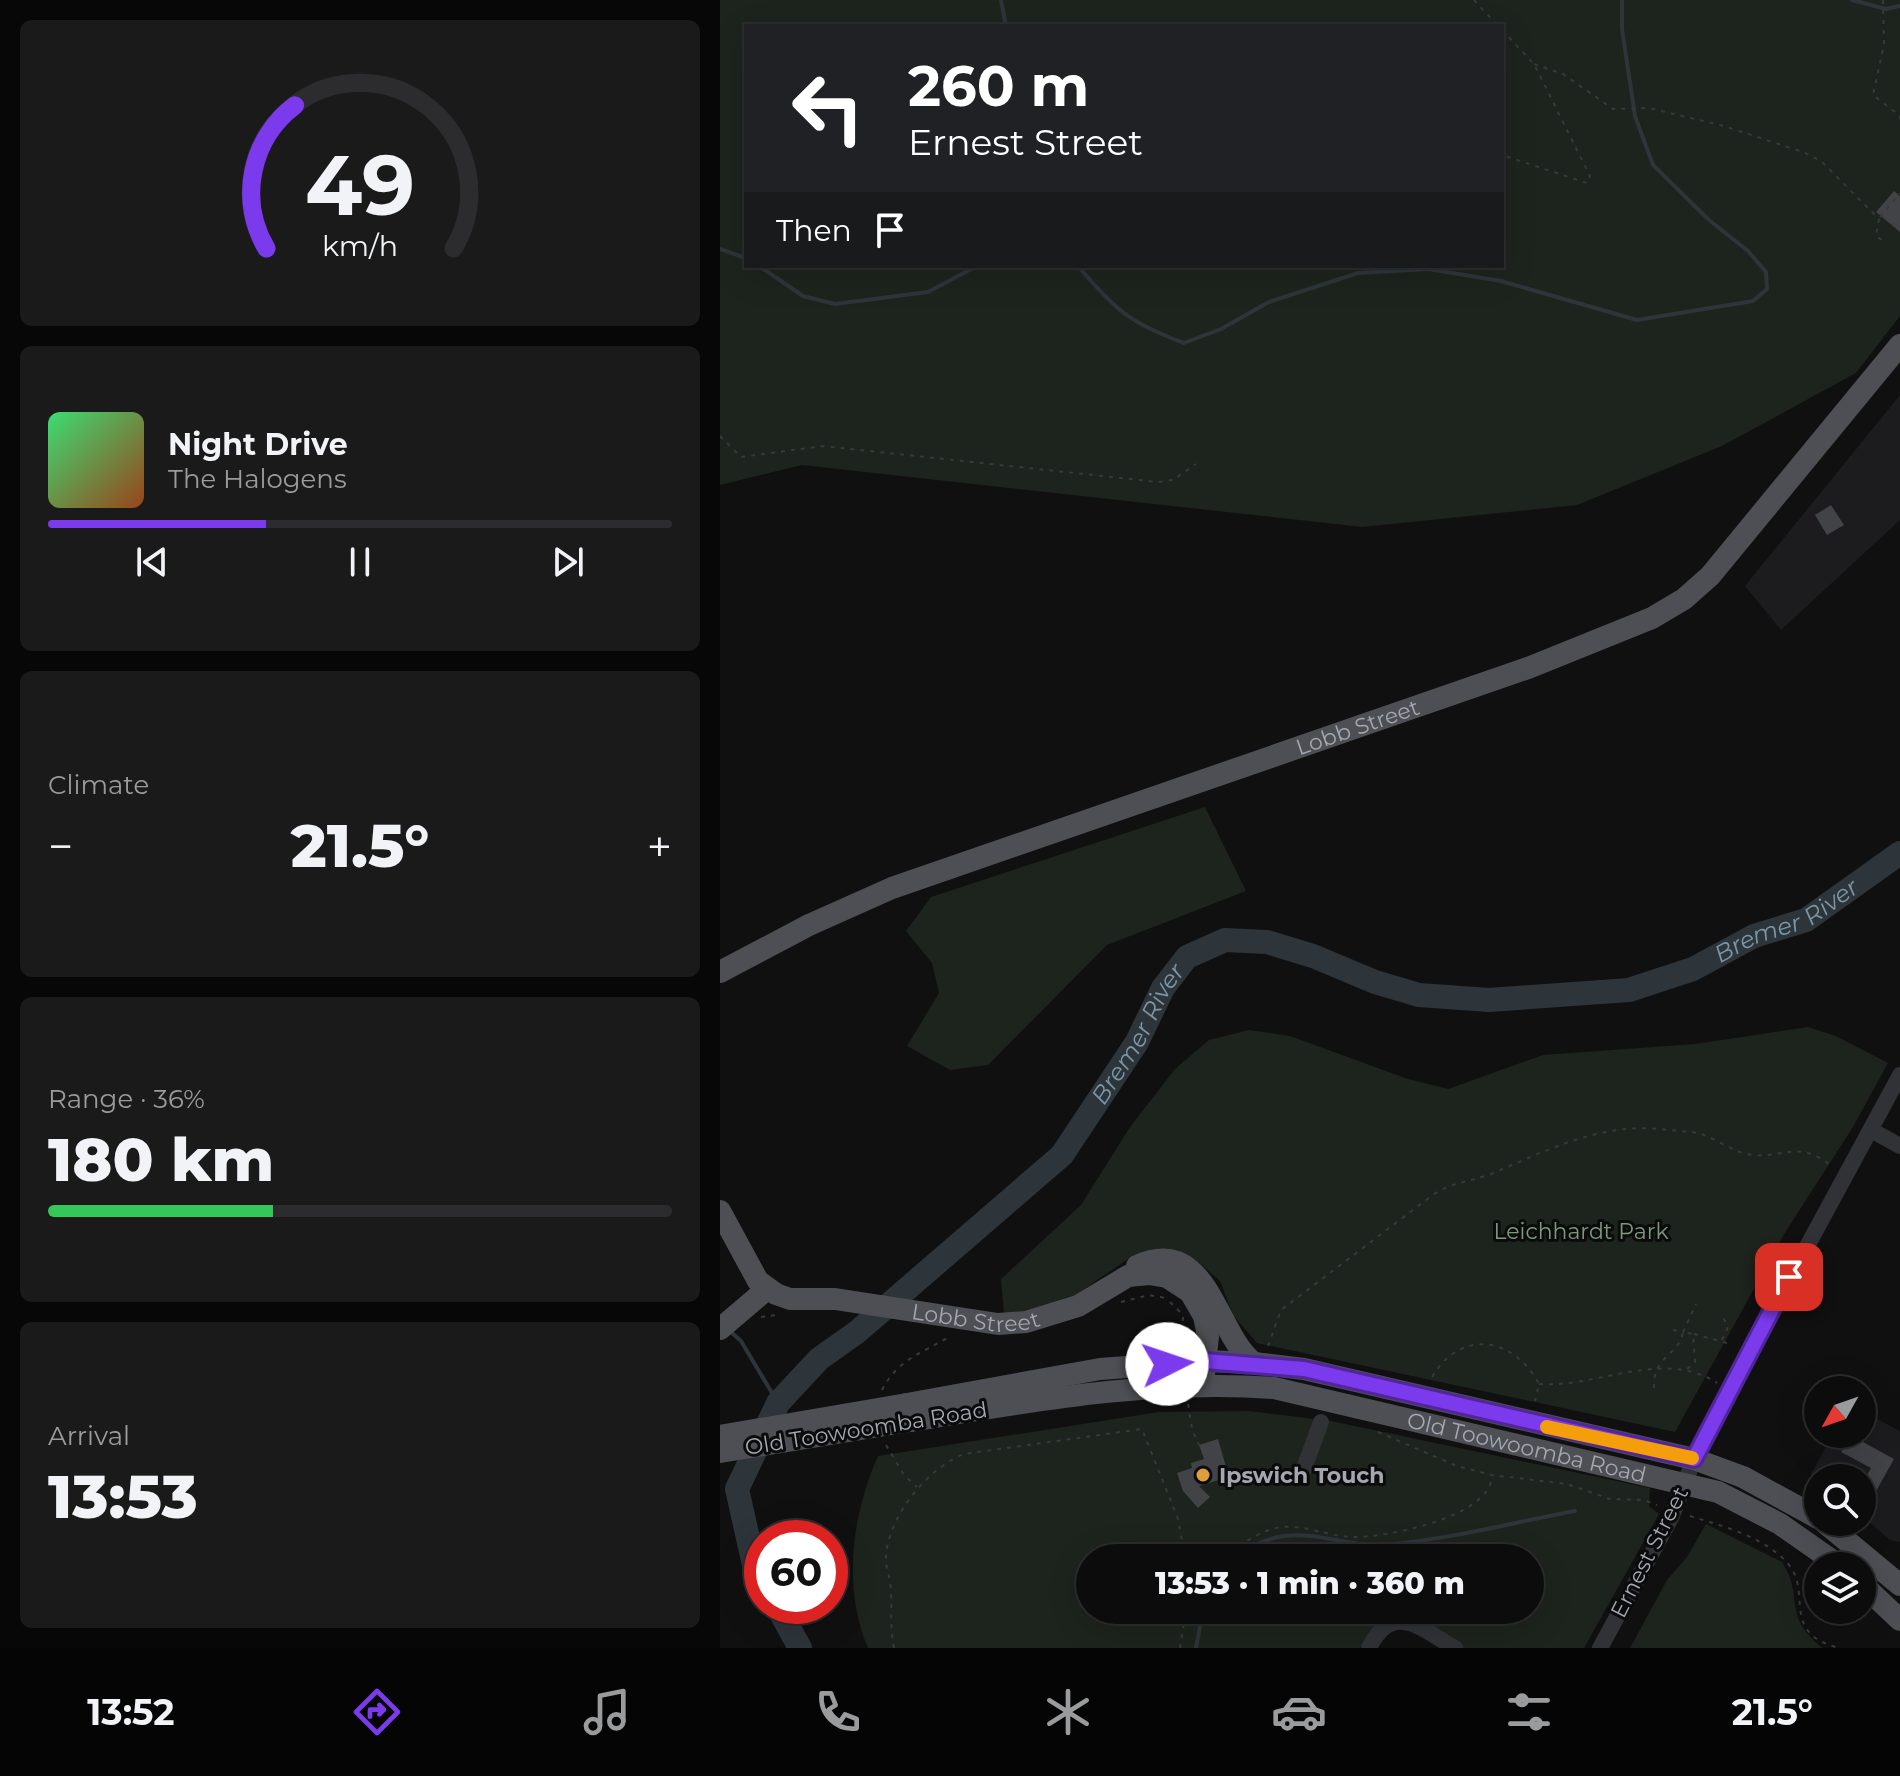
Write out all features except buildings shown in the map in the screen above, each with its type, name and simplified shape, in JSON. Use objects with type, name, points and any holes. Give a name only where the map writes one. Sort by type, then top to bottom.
[{"type":"main road","name":"Lobb Street","points":[[720,972],[809,925],[892,888],[1528,668],[1652,618],[1697,588],[1733,551],[1900,345]]},
{"type":"main road","points":[[720,1211],[750,1269],[767,1289],[747,1310],[720,1329]]},
{"type":"main road","points":[[1111,1284],[1136,1266],[1151,1261],[1166,1261],[1186,1268],[1208,1289],[1238,1347],[1261,1356]]},
{"type":"main road","name":"Lobb Street","points":[[767,1289],[790,1299],[835,1299],[998,1324],[1026,1322],[1070,1310],[1128,1276],[1149,1274],[1167,1277],[1184,1287],[1199,1304],[1206,1322],[1198,1381]]},
{"type":"main road","name":"Old Toowoomba Road","points":[[1198,1381],[1261,1356],[1304,1369],[1694,1459],[1743,1477],[1804,1510]]},
{"type":"main road","name":"Old Toowoomba Road","points":[[720,1452],[1100,1369],[1274,1388],[1684,1482],[1718,1492],[1769,1518],[1819,1552]]},
{"type":"main road","name":"Old Toowoomba Road","points":[[720,1436],[908,1412]]},
{"type":"main road","points":[[1840,1536],[1899,1589]]},
{"type":"main road","points":[[1876,1597],[1900,1620]]},
{"type":"street","name":"Ernest Street","points":[[1600,1648],[1666,1527],[1694,1459],[1728,1390],[1900,1075]]},
{"type":"street","points":[[1871,1130],[1900,1146]]},
{"type":"street","points":[[1303,1471],[1321,1422]]},
{"type":"street","points":[[1369,1648],[1382,1627],[1398,1621],[1412,1624],[1455,1648]]},
{"type":"path","points":[[1474,0],[1496,24]]},
{"type":"path","points":[[1883,0],[1884,44],[1873,95],[1900,116],[1900,124]]},
{"type":"path","points":[[1504,32],[1534,64],[1590,176],[1587,183],[1504,156]]},
{"type":"path","points":[[1534,64],[1563,74],[1613,109],[1649,108],[1724,126],[1803,152],[1821,161],[1879,219]]},
{"type":"path","points":[[1882,240],[1876,236],[1879,219],[1900,193]]},
{"type":"path","points":[[720,436],[741,457],[823,446],[1158,482],[1173,480],[1196,464]]},
{"type":"path","points":[[1261,1356],[1281,1310],[1434,1194],[1456,1181],[1487,1175],[1562,1145],[1618,1129],[1696,1132],[1751,1155],[1794,1150],[1813,1152],[1829,1164]]},
{"type":"path","points":[[1654,1388],[1657,1367],[1682,1339],[1696,1304]]},
{"type":"path","points":[[1722,1341],[1728,1327],[1723,1317]]},
{"type":"path","points":[[1673,1330],[1727,1343]]},
{"type":"path","points":[[1693,1334],[1695,1362],[1702,1374]]},
{"type":"path","points":[[1432,1377],[1453,1351],[1464,1346],[1490,1346],[1521,1358],[1539,1384],[1533,1407]]},
{"type":"path","points":[[1686,1370],[1695,1362]]},
{"type":"path","points":[[1539,1384],[1608,1378],[1657,1367],[1702,1374],[1728,1390]]},
{"type":"path","points":[[1198,1381],[1192,1429],[1199,1445]]},
{"type":"path","points":[[894,1648],[886,1558],[890,1539],[899,1517],[919,1488],[945,1465],[964,1454],[1142,1429],[1178,1519],[1182,1544]]},
{"type":"path","points":[[1375,1430],[1457,1466],[1492,1475],[1567,1484],[1610,1499],[1644,1500],[1657,1505]]},
{"type":"path","points":[[1244,1544],[1280,1527],[1357,1537],[1441,1520],[1459,1513],[1488,1492],[1492,1475]]},
{"type":"path","points":[[1693,1517],[1718,1524],[1780,1557],[1791,1567],[1798,1611],[1805,1625],[1820,1641],[1839,1648]]},
{"type":"path","points":[[1180,1648],[1184,1624]]},
{"type":"shaded area","points":[[1900,395],[1900,520],[1781,630],[1745,586]]},
{"type":"shaded area","points":[[1876,1418],[1900,1431],[1900,1542],[1890,1540],[1876,1528],[1876,1464],[1816,1464],[1825,1448],[1876,1448]]},
{"type":"green space","points":[[720,0],[1900,0],[1900,316],[1856,373],[1722,446],[1577,505],[1362,527],[802,465],[720,485]]},
{"type":"green space","points":[[1205,807],[1246,891],[1107,945],[988,1065],[950,1070],[907,1046],[939,993],[932,963],[906,931],[931,897]]},
{"type":"green space","name":"Leichhardt Park","points":[[1808,1027],[1836,1036],[1888,1063],[1853,1127],[1786,1231],[1675,1432],[1257,1343],[1233,1315],[1220,1281],[1197,1261],[1166,1254],[1146,1253],[1128,1259],[1068,1300],[1034,1311],[1004,1313],[1001,1279],[1081,1205],[1130,1127],[1175,1069],[1209,1040],[1249,1030],[1290,1036],[1408,1079],[1448,1089],[1543,1055],[1695,1044]]},
{"type":"green space","points":[[1249,1411],[1331,1421],[1650,1488],[1649,1506],[1659,1514],[1584,1648],[1462,1648],[1419,1624],[1544,1624],[1544,1544],[1076,1544],[1076,1624],[1389,1624],[1378,1626],[1360,1648],[868,1648],[855,1601],[854,1551],[862,1502],[878,1456],[1159,1412]]},
{"type":"green space","points":[[1706,1524],[1782,1562],[1789,1574],[1802,1626],[1823,1648],[1630,1648],[1667,1580],[1687,1557]]},
{"type":"waterway","points":[[1001,0],[1006,24]]},
{"type":"waterway","points":[[1080,268],[1125,314],[1150,329],[1184,343],[1221,329],[1269,302],[1358,273],[1428,269],[1501,281],[1637,320],[1753,301],[1767,289],[1766,272],[1748,251],[1709,220],[1653,165],[1635,116],[1622,29],[1622,0]]},
{"type":"waterway","points":[[1852,0],[1886,9],[1900,6]]},
{"type":"waterway","points":[[720,249],[744,257]]},
{"type":"waterway","points":[[762,268],[803,296],[835,304],[928,292],[973,268]]},
{"type":"waterway","name":"Bremer River","points":[[744,1520],[737,1489],[778,1403],[819,1359],[857,1332],[1062,1155],[1137,1042],[1163,988],[1187,957],[1225,940],[1267,942],[1419,995],[1489,1000],[1629,990],[1693,969],[1754,936],[1806,920],[1900,853]]},
{"type":"waterway","points":[[731,1332],[741,1341],[778,1403]]},
{"type":"waterway","points":[[1394,1544],[1575,1511]]},
{"type":"waterway","points":[[1256,1544],[1295,1535],[1362,1544]]},
{"type":"waterway","name":"Bremer River","points":[[787,1624],[800,1648]]},
{"type":"waterway","points":[[1196,1648],[1200,1624]]},
{"type":"slow traffic","points":[[1547,1427],[1692,1458]]},
{"type":"place","name":"Ipswich Touch","points":[[1203,1475]]},
{"type":"route","points":[[1167,1364],[1205,1361],[1304,1369],[1694,1459],[1789,1277]]}]
